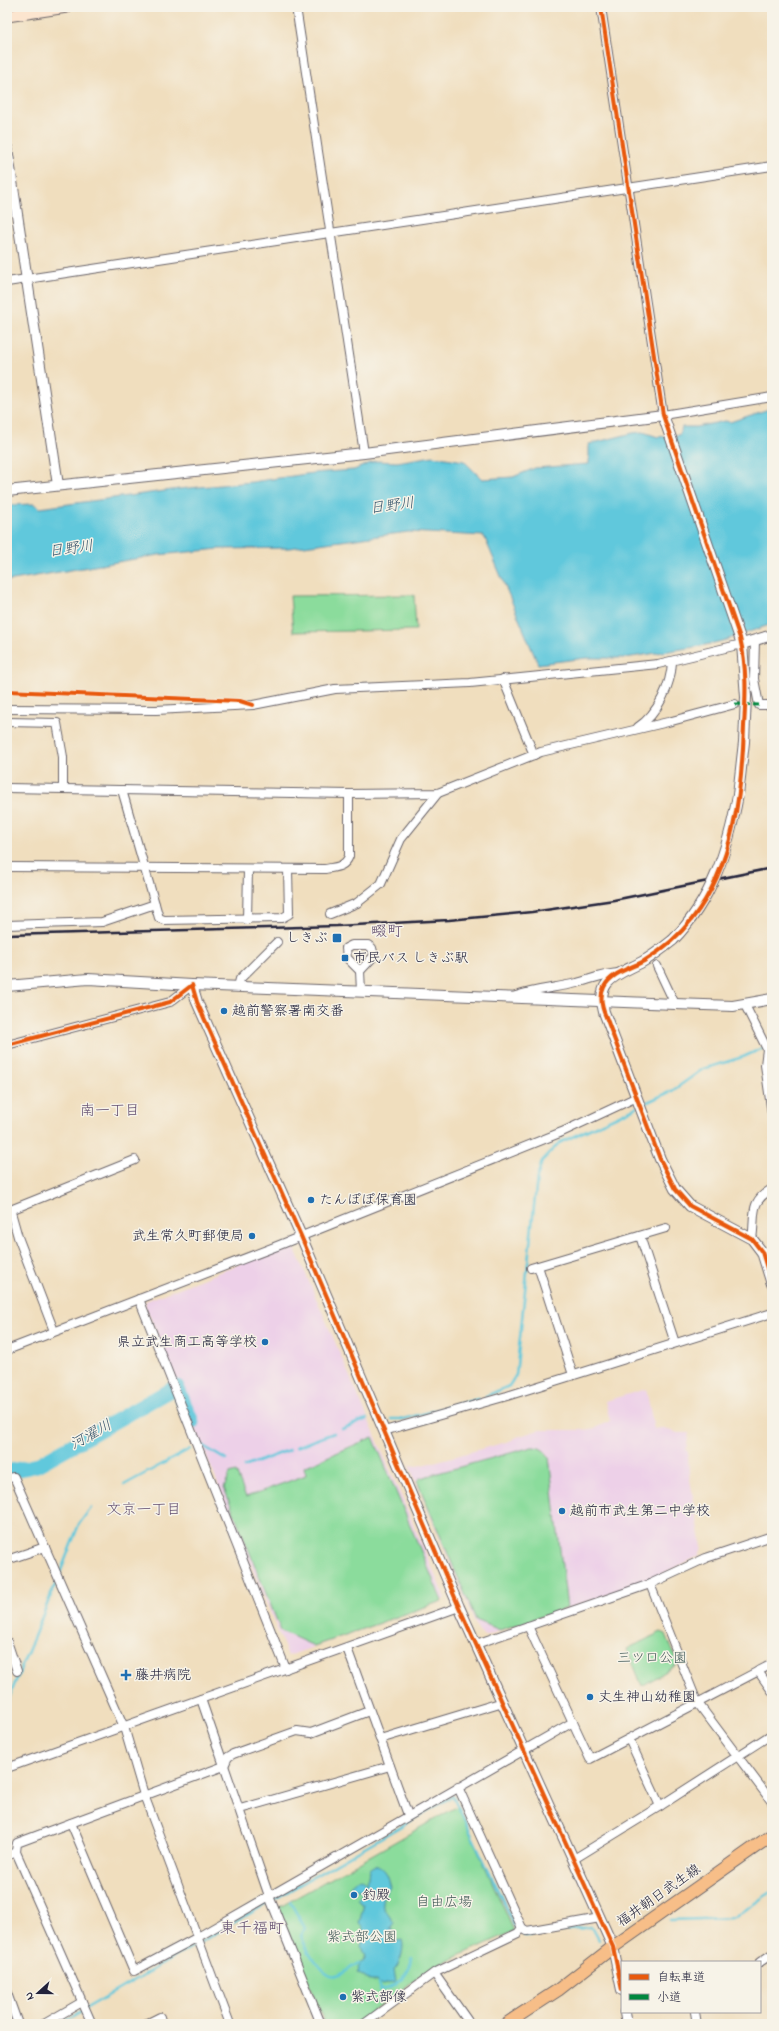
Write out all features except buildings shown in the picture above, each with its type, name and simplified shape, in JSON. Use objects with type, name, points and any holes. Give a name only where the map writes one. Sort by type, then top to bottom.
[{"type":"main road","points":[[7,16],[67,7]]},
{"type":"main road","name":"福井朝日武生線","points":[[506,2024],[558,1990],[613,1946],[772,1835]]},
{"type":"street","points":[[296,7],[332,232],[364,453]]},
{"type":"street","points":[[601,7],[663,414],[741,641],[746,697],[738,795],[726,851],[715,881],[697,913],[673,940],[643,961],[620,973],[605,986],[602,1000],[606,1017],[660,1159],[675,1189],[690,1206],[752,1239],[762,1252],[772,1284]]},
{"type":"street","points":[[7,148],[28,278],[58,485]]},
{"type":"street","points":[[7,282],[772,166]]},
{"type":"street","points":[[7,491],[364,453],[663,414],[772,397]]},
{"type":"street","points":[[7,709],[96,710],[208,708],[260,704],[335,689],[441,684],[504,679],[672,662],[741,641],[755,640],[772,635]]},
{"type":"street","points":[[755,640],[754,679],[759,705],[772,705]]},
{"type":"street","points":[[634,730],[647,722],[654,710],[672,676],[672,662]]},
{"type":"street","points":[[504,679],[534,755]]},
{"type":"street","points":[[7,788],[349,794],[438,793],[558,747],[634,730],[735,704]]},
{"type":"street","points":[[7,722],[57,723],[63,757],[63,788]]},
{"type":"street","points":[[122,790],[159,918],[164,920],[247,920],[282,918],[288,914],[288,869]]},
{"type":"street","points":[[330,914],[356,902],[381,884],[401,839],[438,793]]},
{"type":"street","points":[[7,867],[325,869],[342,866],[347,862],[349,856],[349,794]]},
{"type":"street","points":[[247,920],[248,869]]},
{"type":"street","points":[[7,924],[102,922],[155,904]]},
{"type":"street","points":[[238,987],[240,979],[277,942]]},
{"type":"street","points":[[657,966],[675,1004]]},
{"type":"street","points":[[360,971],[361,991]]},
{"type":"street","points":[[513,998],[528,992],[579,982],[609,973],[620,973]]},
{"type":"street","points":[[7,986],[88,979],[238,987],[675,1004],[745,1005],[772,999]]},
{"type":"street","points":[[7,1045],[170,1002],[192,985]]},
{"type":"street","points":[[192,985],[197,1002],[301,1236],[459,1607],[613,1946],[621,1985]]},
{"type":"street","points":[[745,1005],[767,1049],[765,1066],[772,1114]]},
{"type":"street","points":[[7,1350],[301,1236],[562,1132],[637,1099]]},
{"type":"street","points":[[54,1331],[18,1237],[11,1212],[13,1209],[135,1160]]},
{"type":"street","points":[[752,1239],[756,1203],[762,1195],[772,1189]]},
{"type":"street","points":[[573,1375],[535,1267],[666,1228]]},
{"type":"street","points":[[640,1236],[674,1343]]},
{"type":"street","points":[[139,1299],[286,1669]]},
{"type":"street","points":[[384,1431],[507,1396],[772,1313]]},
{"type":"street","points":[[7,1478],[14,1477],[124,1727],[144,1795],[230,2024]]},
{"type":"street","points":[[476,1644],[650,1584],[706,1558],[772,1536]]},
{"type":"street","points":[[7,1560],[45,1547]]},
{"type":"street","points":[[650,1584],[697,1702],[772,1802]]},
{"type":"street","points":[[7,1768],[459,1607]]},
{"type":"street","points":[[528,1626],[590,1759],[772,1664]]},
{"type":"street","points":[[7,1641],[17,1671]]},
{"type":"street","points":[[347,1648],[408,1815]]},
{"type":"street","points":[[758,1672],[772,1691]]},
{"type":"street","points":[[201,1699],[269,1896],[322,2024]]},
{"type":"street","points":[[380,1739],[503,1702]]},
{"type":"street","points":[[92,2024],[16,1852],[17,1843],[224,1766],[228,1757],[233,1754],[297,1731],[311,1733],[370,1712]]},
{"type":"street","points":[[71,1823],[134,1971],[198,1937],[408,1815],[573,1722]]},
{"type":"street","points":[[574,1859],[772,1734]]},
{"type":"street","points":[[629,1739],[660,1806]]},
{"type":"street","points":[[240,1809],[390,1766]]},
{"type":"street","points":[[458,1787],[522,1928],[527,1931],[600,1918]]},
{"type":"street","points":[[7,1856],[16,1852]]},
{"type":"street","points":[[364,2024],[434,1973],[518,1933],[522,1928]]},
{"type":"street","points":[[761,1961],[772,1954]]},
{"type":"street","points":[[434,1973],[470,2024]]},
{"type":"street","points":[[7,1993],[18,2024]]},
{"type":"street","points":[[44,2024],[82,2002]]},
{"type":"street","points":[[625,2013],[627,2024]]},
{"type":"street","points":[[695,2013],[697,2024]]},
{"type":"street","points":[[146,2024],[160,2017],[162,2024]]},
{"type":"shaded area","points":[[288,1245],[295,1249],[445,1598],[441,1602],[288,1656],[145,1305],[146,1301]]},
{"type":"shaded area","name":"越前市武生第二中学校","points":[[646,1389],[654,1429],[661,1428],[678,1433],[689,1433],[686,1450],[688,1452],[689,1474],[702,1547],[699,1556],[645,1582],[485,1636],[479,1632],[409,1465],[418,1466],[427,1464],[510,1441],[517,1437],[539,1430],[591,1430],[610,1421],[605,1401]]},
{"type":"green space","points":[[414,595],[416,630],[293,632],[290,596]]},
{"type":"green space","points":[[373,1437],[442,1601],[314,1646],[281,1631],[224,1488],[230,1474],[236,1472],[246,1497],[306,1475],[304,1467]]},
{"type":"green space","points":[[532,1447],[542,1449],[549,1457],[567,1608],[500,1630],[476,1620],[417,1481],[420,1478]]},
{"type":"green space","name":"三ツ口公園","points":[[661,1632],[666,1634],[678,1664],[642,1686],[627,1649]]},
{"type":"green space","name":"紫式部公園","points":[[458,1806],[514,1931],[428,1970],[356,2024],[325,2024],[278,1908]]},
{"type":"water","name":"日野川","points":[[772,408],[772,624],[726,640],[701,646],[625,658],[586,658],[538,664],[484,536],[408,532],[289,548],[219,549],[158,555],[7,581],[7,505],[34,504],[40,508],[179,489],[252,482],[313,473],[354,470],[375,461],[397,462],[433,456],[464,461],[482,479],[513,477],[535,468],[589,464],[589,444],[633,433],[643,432],[658,437],[678,435],[680,434],[682,427],[696,427],[725,421],[730,422]]},
{"type":"water","points":[[375,1865],[382,1869],[387,1876],[390,1887],[385,1892],[382,1901],[394,1923],[392,1928],[390,1928],[393,1929],[393,1932],[395,1932],[395,1939],[397,1941],[402,1940],[403,1943],[400,1961],[394,1970],[396,1982],[382,1985],[376,1981],[370,1981],[358,1973],[360,1970],[358,1968],[359,1963],[364,1960],[366,1955],[361,1947],[364,1932],[359,1924],[364,1904],[362,1905],[357,1898],[363,1895],[359,1889],[352,1892],[350,1887],[360,1878],[367,1883],[369,1869]]},
{"type":"waterway","points":[[641,1105],[672,1091],[703,1069],[743,1057],[772,1044]]},
{"type":"waterway","points":[[486,1396],[509,1386],[516,1375],[537,1178],[542,1161],[559,1143],[637,1107]]},
{"type":"waterway","name":"河濯川","points":[[177,1387],[192,1422]]},
{"type":"waterway","name":"河濯川","points":[[7,1472],[37,1465],[172,1389]]},
{"type":"waterway","points":[[391,1419],[403,1419],[478,1399]]},
{"type":"waterway","points":[[342,1429],[367,1419]]},
{"type":"waterway","points":[[296,1447],[334,1433]]},
{"type":"waterway","points":[[200,1444],[226,1460]]},
{"type":"waterway","points":[[124,1485],[190,1449]]},
{"type":"waterway","points":[[244,1467],[289,1450]]},
{"type":"waterway","points":[[60,1573],[79,1524],[91,1508]]},
{"type":"waterway","points":[[7,1703],[57,1580]]},
{"type":"waterway","points":[[59,2024],[453,1796],[515,1926],[524,1936],[591,1927],[598,1940]]},
{"type":"waterway","points":[[670,1920],[734,1918],[772,1891]]},
{"type":"waterway","points":[[290,1902],[305,1928],[301,1936],[306,1947],[315,1962],[326,1973],[332,1976],[337,1976],[359,1963]]},
{"type":"waterway","points":[[378,1983],[380,1990],[396,1984],[405,1975],[411,1965],[412,1959]]},
{"type":"railway","points":[[7,935],[337,926],[449,920],[532,912],[614,900],[772,868]]},
{"type":"marked path","points":[[735,704],[759,705]]},
{"type":"cycle path","points":[[601,7],[663,415],[740,638],[745,671],[743,751],[738,802],[733,827],[718,876],[706,898],[682,931],[651,957],[616,974],[607,982],[602,991],[602,1006],[660,1159],[675,1189],[690,1206],[752,1239],[762,1252],[772,1284]]},
{"type":"cycle path","points":[[7,691],[240,701],[253,705]]},
{"type":"cycle path","points":[[7,1045],[170,1002],[192,985],[197,1002],[301,1236],[459,1607],[613,1947],[621,1985]]},
{"type":"place","name":"しきぶ","points":[[337,938]]},
{"type":"place","name":"市民バス しきぶ駅","points":[[345,958]]},
{"type":"place","name":"越前警察署南交番","points":[[224,1011]]},
{"type":"place","name":"たんぽぽ保育園","points":[[311,1200]]},
{"type":"place","name":"武生常久町郵便局","points":[[252,1236]]},
{"type":"place","name":"県立武生商工高等学校","points":[[265,1342]]},
{"type":"place","name":"越前市武生第二中学校","points":[[562,1511]]},
{"type":"place","name":"藤井病院","points":[[126,1675]]},
{"type":"place","name":"丈生神山幼稚園","points":[[590,1697]]},
{"type":"place","name":"釣殿","points":[[354,1895]]},
{"type":"place","name":"紫式部像","points":[[343,1997]]},
{"type":"district","name":"畷町","points":[[387,932]]},
{"type":"district","name":"南一丁目","points":[[110,1111]]},
{"type":"district","name":"文京一丁目","points":[[144,1510]]},
{"type":"district","name":"東千福町","points":[[252,1929]]},
{"type":"park label","name":"自由広場","points":[[444,1902]]}]
